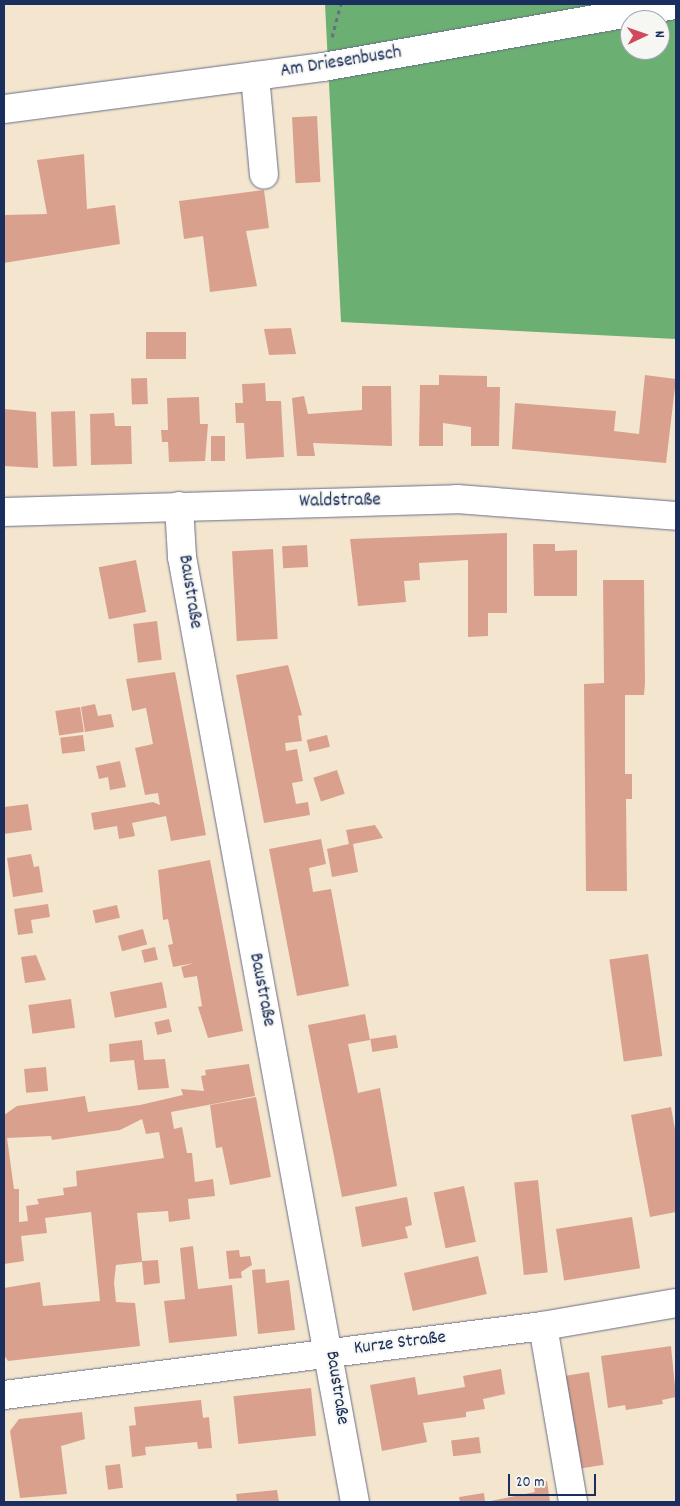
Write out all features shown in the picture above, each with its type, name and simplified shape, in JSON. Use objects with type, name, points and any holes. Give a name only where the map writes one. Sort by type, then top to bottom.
[{"type":"street","name":"Am Driesenbusch","points":[[4,109],[255,76],[676,5]]},
{"type":"street","points":[[255,76],[264,175]]},
{"type":"street","name":"Waldstraße","points":[[4,512],[457,499],[676,516]]},
{"type":"street","name":"Baustraße","points":[[179,506],[182,557],[330,1352],[355,1502]]},
{"type":"street","name":"Kurze Straße","points":[[4,1395],[543,1326],[676,1303]]},
{"type":"street","points":[[543,1326],[573,1502]]},
{"type":"green space","points":[[325,4],[676,4],[676,339],[341,322]]},
{"type":"building","points":[[317,116],[320,182],[295,183],[292,117]]},
{"type":"building","points":[[84,154],[87,209],[115,205],[120,244],[4,263],[4,215],[47,214],[37,160]]},
{"type":"building","points":[[264,190],[269,228],[246,231],[257,286],[210,292],[203,236],[184,239],[179,201]]},
{"type":"building","points":[[291,328],[296,354],[269,355],[264,329]]},
{"type":"building","points":[[146,332],[186,332],[186,359],[146,359]]},
{"type":"building","points":[[439,375],[487,376],[487,387],[500,387],[499,446],[471,446],[471,427],[443,423],[443,446],[419,446],[420,385],[439,385]]},
{"type":"building","points":[[645,375],[676,379],[666,463],[512,449],[515,403],[616,411],[614,431],[639,434]]},
{"type":"building","points":[[147,378],[148,404],[132,405],[131,379]]},
{"type":"building","points":[[265,383],[266,401],[281,401],[284,457],[246,459],[244,423],[236,423],[235,403],[243,403],[242,384]]},
{"type":"building","points":[[362,386],[391,386],[392,446],[313,443],[315,456],[297,456],[292,398],[304,396],[308,414],[362,410]]},
{"type":"building","points":[[199,397],[200,424],[208,424],[205,461],[169,462],[168,442],[162,442],[161,430],[168,430],[167,398]]},
{"type":"building","points":[[4,409],[36,412],[38,468],[4,466]]},
{"type":"building","points":[[75,411],[77,466],[53,467],[51,412]]},
{"type":"building","points":[[114,413],[115,426],[131,426],[132,464],[91,465],[90,414]]},
{"type":"building","points":[[211,436],[225,436],[225,461],[211,461]]},
{"type":"building","points":[[507,533],[507,613],[488,613],[488,636],[468,637],[468,560],[419,563],[420,580],[404,581],[406,602],[358,606],[350,539]]},
{"type":"building","points":[[533,544],[555,544],[555,551],[577,550],[577,596],[534,596]]},
{"type":"building","points":[[307,545],[308,567],[283,568],[282,546]]},
{"type":"building","points":[[273,549],[278,639],[237,641],[232,551]]},
{"type":"building","points":[[136,560],[146,612],[109,619],[99,567]]},
{"type":"building","points":[[603,580],[644,580],[644,695],[625,695],[625,774],[632,774],[632,799],[626,799],[627,891],[586,891],[584,684],[604,683]]},
{"type":"building","points":[[157,621],[162,660],[138,663],[133,624]]},
{"type":"building","points":[[288,665],[302,715],[298,716],[302,741],[285,743],[286,751],[297,749],[303,781],[292,783],[296,804],[308,802],[310,815],[264,823],[236,675]]},
{"type":"building","points":[[175,672],[206,835],[171,841],[166,816],[132,823],[135,836],[119,839],[117,826],[94,830],[91,813],[153,802],[160,805],[158,793],[145,795],[135,748],[153,744],[146,708],[132,711],[126,679]]},
{"type":"building","points":[[95,704],[98,716],[111,714],[114,727],[85,732],[81,707]]},
{"type":"building","points":[[80,707],[84,732],[59,736],[55,711]]},
{"type":"building","points":[[83,735],[85,751],[62,754],[60,738]]},
{"type":"building","points":[[327,735],[330,747],[310,752],[307,740]]},
{"type":"building","points":[[120,761],[126,787],[110,790],[108,777],[99,779],[96,766]]},
{"type":"building","points":[[337,770],[345,794],[321,802],[313,778]]},
{"type":"building","points":[[28,804],[32,830],[4,834],[4,807]]},
{"type":"building","points":[[375,825],[383,838],[353,844],[358,872],[332,877],[327,849],[349,844],[346,830]]},
{"type":"building","points":[[321,839],[326,864],[309,868],[313,892],[331,889],[349,986],[297,996],[269,849]]},
{"type":"building","points":[[31,854],[34,867],[39,866],[43,892],[13,897],[7,858]]},
{"type":"building","points":[[210,860],[243,1031],[208,1038],[198,1007],[202,1006],[197,976],[184,978],[181,967],[194,963],[173,967],[168,945],[173,944],[168,919],[163,920],[158,870]]},
{"type":"building","points":[[48,904],[50,917],[31,920],[33,933],[18,935],[14,909]]},
{"type":"building","points":[[117,905],[120,918],[96,923],[93,911]]},
{"type":"building","points":[[143,929],[147,944],[122,951],[118,936]]},
{"type":"building","points":[[155,947],[158,960],[144,963],[141,950]]},
{"type":"building","points":[[648,954],[662,1056],[624,1061],[609,959]]},
{"type":"building","points":[[36,955],[46,980],[25,983],[21,957]]},
{"type":"building","points":[[162,982],[167,1008],[115,1018],[110,992]]},
{"type":"building","points":[[71,999],[75,1028],[32,1034],[28,1005]]},
{"type":"building","points":[[365,1014],[370,1040],[348,1044],[358,1093],[380,1088],[397,1186],[342,1197],[308,1025]]},
{"type":"building","points":[[169,1019],[172,1032],[157,1035],[154,1022]]},
{"type":"building","points":[[396,1035],[398,1048],[372,1052],[370,1039]]},
{"type":"building","points":[[142,1040],[144,1060],[165,1059],[169,1088],[138,1090],[134,1060],[110,1062],[109,1044]]},
{"type":"building","points":[[249,1064],[255,1096],[171,1112],[174,1129],[182,1127],[187,1153],[192,1153],[195,1182],[213,1179],[215,1196],[188,1199],[190,1219],[169,1222],[168,1211],[137,1213],[142,1261],[158,1260],[160,1283],[144,1285],[142,1262],[116,1265],[114,1283],[116,1302],[135,1303],[140,1346],[8,1361],[4,1355],[4,1288],[40,1282],[43,1306],[100,1301],[91,1212],[45,1218],[47,1233],[21,1236],[24,1261],[4,1264],[4,1115],[17,1106],[85,1096],[88,1112],[140,1105],[183,1095],[181,1089],[204,1091],[201,1076],[206,1075],[205,1070]],"holes":[[[142,1119],[146,1134],[159,1132],[164,1158],[76,1171],[77,1186],[63,1188],[64,1195],[37,1199],[39,1204],[26,1206],[28,1221],[19,1222],[19,1189],[14,1189],[7,1138],[51,1136],[52,1140],[120,1130]]]},
{"type":"building","points":[[46,1067],[48,1091],[26,1093],[24,1069]]},
{"type":"building","points":[[256,1097],[271,1177],[230,1185],[222,1147],[216,1148],[210,1105]]},
{"type":"building","points":[[671,1107],[676,1135],[676,1212],[650,1217],[631,1115]]},
{"type":"building","points":[[538,1180],[548,1272],[524,1275],[514,1183]]},
{"type":"building","points":[[464,1186],[476,1242],[446,1248],[434,1192]]},
{"type":"building","points":[[407,1197],[412,1225],[405,1227],[408,1238],[362,1247],[355,1207]]},
{"type":"building","points":[[632,1217],[640,1268],[564,1280],[556,1229]]},
{"type":"building","points":[[193,1246],[198,1289],[232,1285],[237,1336],[169,1343],[164,1301],[185,1299],[180,1248]]},
{"type":"building","points":[[239,1250],[240,1257],[250,1256],[252,1265],[241,1272],[242,1278],[229,1279],[226,1251]]},
{"type":"building","points":[[478,1256],[487,1294],[413,1311],[404,1273]]},
{"type":"building","points":[[265,1269],[266,1283],[289,1280],[295,1330],[258,1334],[252,1270]]},
{"type":"building","points":[[671,1346],[676,1397],[662,1400],[663,1404],[626,1410],[625,1405],[608,1408],[601,1356]]},
{"type":"building","points":[[501,1369],[505,1394],[483,1399],[485,1409],[466,1412],[466,1417],[423,1423],[427,1442],[382,1451],[370,1385],[415,1377],[418,1395],[465,1387],[463,1376]]},
{"type":"building","points":[[589,1372],[604,1465],[579,1469],[564,1376]]},
{"type":"building","points":[[311,1388],[316,1436],[238,1444],[233,1396]]},
{"type":"building","points":[[201,1400],[203,1418],[209,1417],[212,1448],[198,1449],[197,1442],[145,1447],[146,1455],[132,1457],[129,1426],[136,1425],[134,1407]]},
{"type":"building","points":[[82,1412],[85,1439],[61,1446],[67,1494],[20,1498],[10,1431],[19,1419]]},
{"type":"building","points":[[479,1437],[481,1453],[453,1456],[451,1440]]},
{"type":"building","points":[[120,1464],[123,1488],[108,1490],[105,1466]]},
{"type":"building","points":[[547,1481],[550,1502],[486,1502],[535,1492],[533,1483]]},
{"type":"building","points":[[277,1490],[279,1502],[237,1502],[236,1494]]},
{"type":"building","points":[[484,1493],[485,1502],[460,1502],[459,1497]]}]
